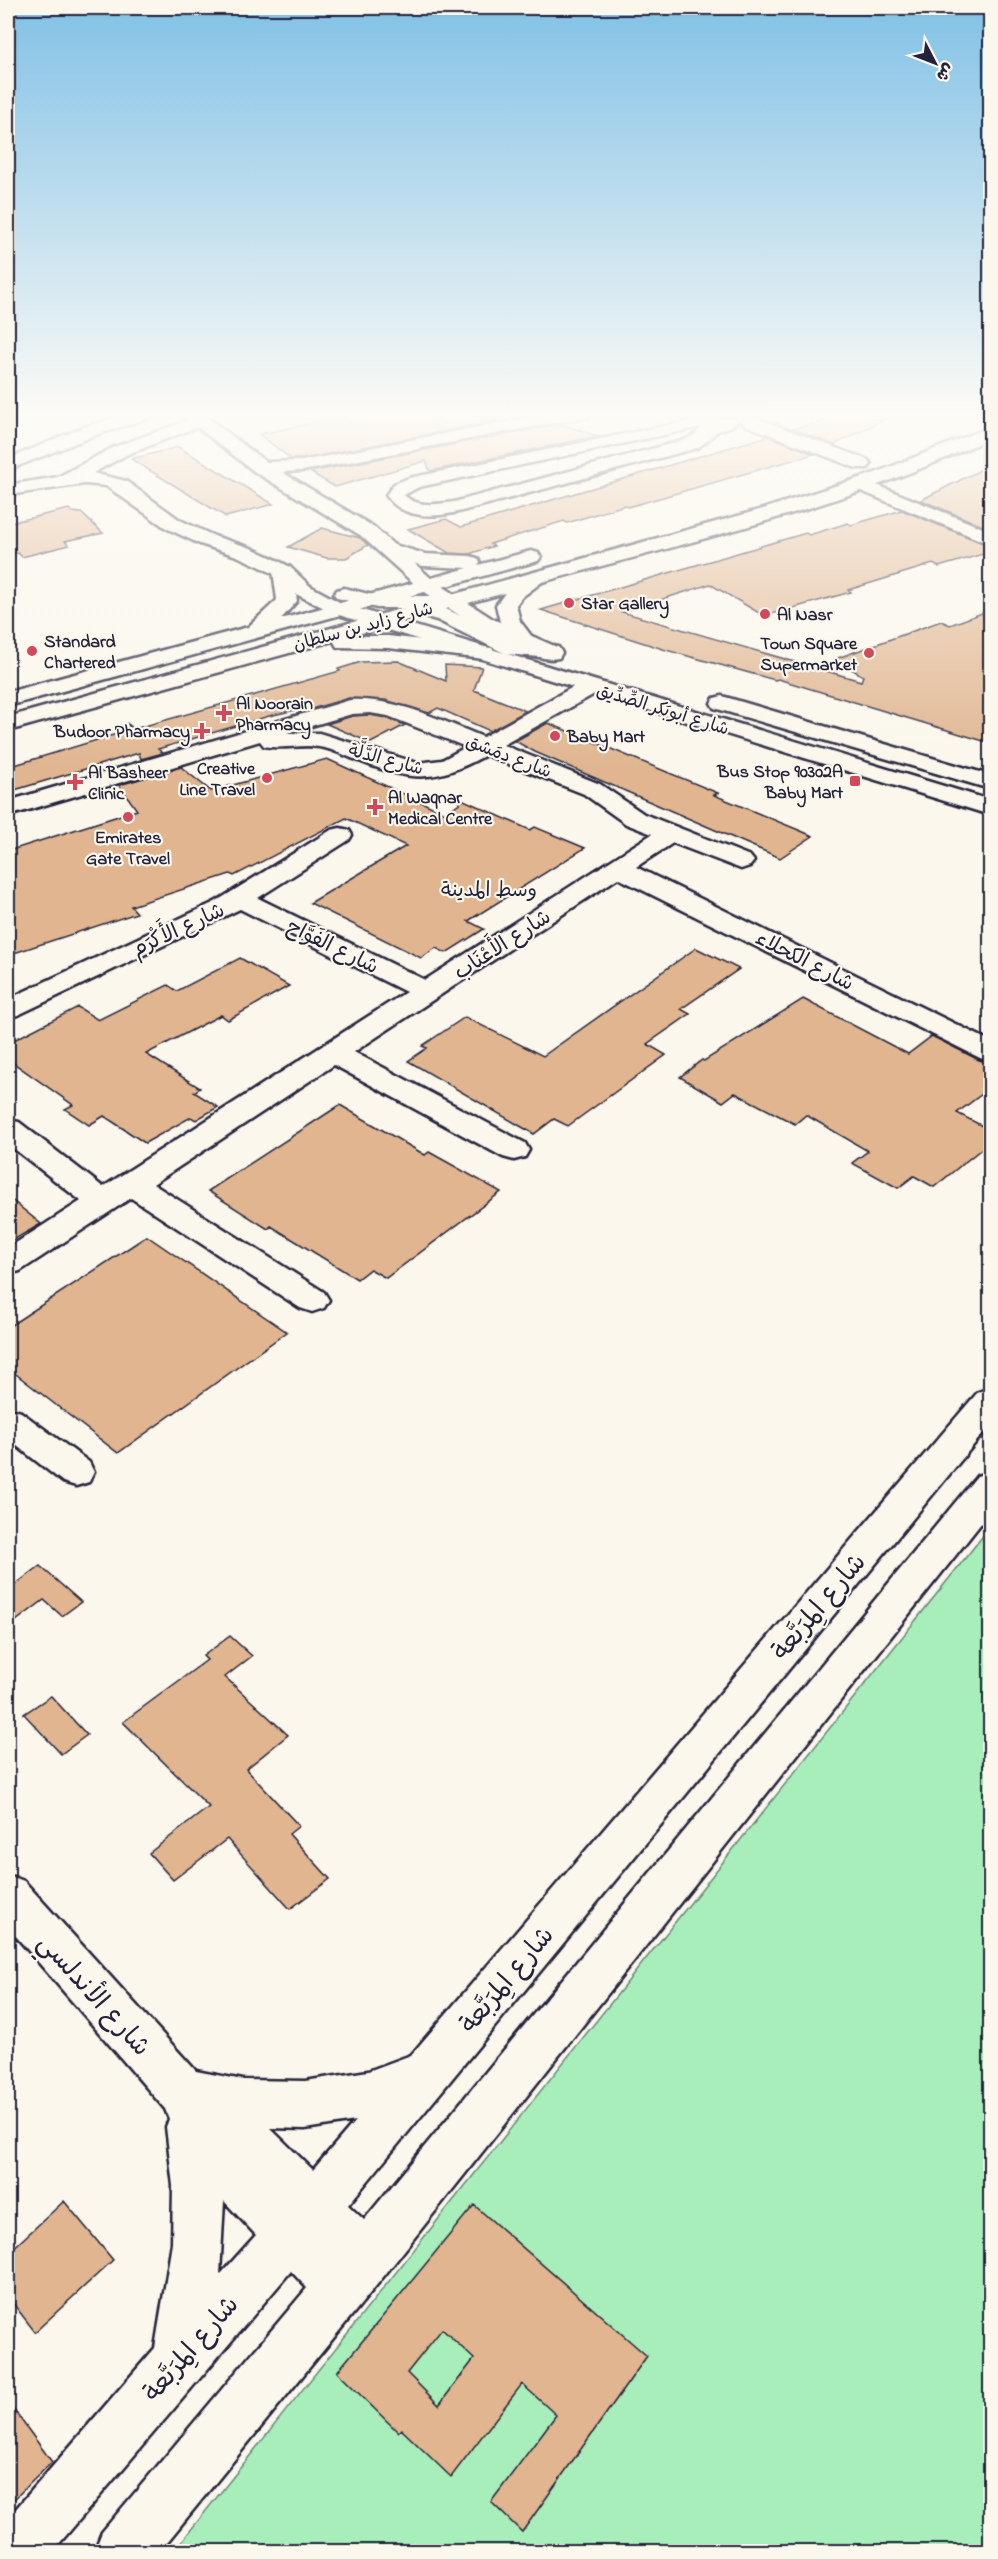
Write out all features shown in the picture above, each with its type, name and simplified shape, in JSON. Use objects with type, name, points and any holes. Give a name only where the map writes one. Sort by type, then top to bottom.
[{"type":"main road","points":[[187,531],[243,552],[284,571],[395,604],[444,615],[514,649],[550,652]]},
{"type":"main road","points":[[368,531],[391,550],[423,560],[451,562],[532,556],[551,551]]},
{"type":"main road","name":"شارع زايد بن سلطان","points":[[8,699],[256,631],[534,579],[704,531]]},
{"type":"main road","points":[[974,531],[990,538]]},
{"type":"main road","points":[[391,550],[395,604]]},
{"type":"main road","points":[[136,688],[187,662],[395,604],[522,565],[532,556]]},
{"type":"main road","points":[[284,571],[303,590],[395,604]]},
{"type":"main road","points":[[256,631],[287,601],[284,571]]},
{"type":"main road","points":[[528,644],[510,622],[506,604],[515,593],[534,579]]},
{"type":"main road","name":"شارع زايد بن سلطان","points":[[8,724],[280,649],[395,604]]},
{"type":"main road","name":"شارع أبوبَكر الصِّدِّيق","points":[[395,604],[642,679]]},
{"type":"main road","name":"شارع أبوبَكر الصِّدِّيق","points":[[395,604],[484,653],[988,806]]},
{"type":"main road","points":[[280,649],[335,643],[388,642],[484,653]]},
{"type":"main road","name":"شارع الدَّلَّة","points":[[268,736],[318,740],[407,769],[428,772],[450,765],[590,687]]},
{"type":"main road","name":"شارع أبوبَكر الصِّدِّيق","points":[[697,696],[990,782]]},
{"type":"main road","name":"شارع دِمَشق","points":[[8,819],[357,706],[393,710],[592,789],[635,819],[741,861]]},
{"type":"main road","name":"شارع دِمَشق","points":[[8,808],[268,736]]},
{"type":"main road","name":"شارع الأَعْنَاب","points":[[8,1263],[669,834]]},
{"type":"main road","name":"شارع الأَكْرَم","points":[[8,1009],[239,899],[340,835]]},
{"type":"main road","name":"شارع الكحلاء","points":[[618,868],[990,1052]]},
{"type":"main road","name":"شارع الفَوَّاح","points":[[239,899],[427,992]]},
{"type":"main road","points":[[334,1053],[514,1150]]},
{"type":"main road","points":[[8,1129],[103,1202]]},
{"type":"main road","points":[[131,1184],[312,1300]]},
{"type":"main road","name":"شارع المِرَبَّعة","points":[[15,2552],[178,2361],[302,2221],[990,1401]]},
{"type":"main road","points":[[8,1420],[76,1472]]},
{"type":"main road","points":[[122,2552],[354,2273],[990,1486]]},
{"type":"main road","name":"شارع الأندلسي","points":[[8,1895],[183,2093],[194,2120],[209,2147],[254,2200],[302,2221],[354,2273]]},
{"type":"main road","points":[[178,2361],[195,2287],[200,2217],[196,2151],[183,2093],[243,2104],[305,2105],[368,2095],[427,2073]]},
{"type":"green space","points":[[990,1527],[990,2551],[174,2551]]},
{"type":"building","points":[[8,531],[103,533],[65,541],[69,545],[22,557],[18,553],[8,555]]},
{"type":"building","points":[[316,531],[335,531],[360,538],[368,545],[346,558],[327,558],[288,547]]},
{"type":"building","points":[[412,531],[530,531],[490,544],[494,546],[469,554],[449,553]]},
{"type":"building","points":[[821,531],[954,531],[990,546],[990,552],[939,567],[933,564],[848,590],[851,592],[764,616],[710,584],[622,612],[861,681],[863,676],[835,659],[941,621],[950,625],[990,610],[990,743],[778,679],[666,650],[541,610],[806,533],[809,535]]},
{"type":"building","points":[[398,661],[446,681],[445,665],[482,667],[474,690],[526,711],[490,731],[438,708],[429,713],[385,700],[349,698],[301,712],[295,710],[269,716],[158,749],[163,753],[141,759],[139,753],[8,792],[8,767],[130,730],[128,724],[134,729],[340,671],[338,669],[361,662]]},
{"type":"building","points":[[370,715],[405,725],[371,743],[327,724],[352,716]]},
{"type":"building","points":[[548,723],[718,793],[714,795],[813,836],[780,858],[535,752],[515,741]]},
{"type":"building","points":[[327,759],[445,813],[464,800],[530,830],[535,827],[585,848],[468,921],[484,929],[446,953],[436,948],[421,958],[310,903],[406,846],[346,818],[234,876],[230,874],[131,906],[137,913],[8,955],[8,851],[137,810],[119,785],[181,767],[211,791]]},
{"type":"building","points":[[696,948],[739,969],[681,1009],[690,1014],[647,1044],[666,1055],[568,1126],[554,1119],[534,1134],[408,1061],[427,1048],[422,1046],[465,1017],[543,1056]]},
{"type":"building","points":[[240,958],[289,986],[228,1020],[221,1015],[146,1054],[200,1088],[194,1092],[218,1107],[196,1120],[191,1117],[145,1143],[104,1116],[89,1125],[65,1109],[73,1105],[8,1059],[8,1043],[78,1007],[98,1020],[168,985],[177,991]]},
{"type":"building","points":[[803,999],[908,1054],[932,1036],[979,1060],[990,1063],[990,1088],[957,1113],[990,1130],[990,1142],[934,1187],[914,1176],[898,1188],[852,1163],[868,1151],[806,1115],[795,1124],[735,1093],[723,1102],[680,1077],[702,1060],[704,1061]]},
{"type":"building","points":[[340,1105],[425,1155],[429,1152],[501,1192],[386,1278],[370,1269],[357,1279],[271,1226],[268,1229],[208,1191]]},
{"type":"building","points":[[8,1197],[41,1224],[8,1243]]},
{"type":"building","points":[[147,1236],[287,1332],[118,1453],[8,1368],[8,1327]]},
{"type":"building","points":[[40,1566],[81,1602],[62,1616],[44,1600],[8,1627],[8,1590]]},
{"type":"building","points":[[230,1636],[252,1656],[225,1677],[288,1735],[246,1769],[299,1826],[289,1834],[330,1879],[290,1909],[227,1839],[173,1880],[149,1853],[209,1807],[123,1722],[207,1660],[203,1656]]},
{"type":"building","points":[[51,1696],[87,1735],[61,1754],[24,1714]]},
{"type":"building","points":[[64,2201],[113,2260],[35,2332],[8,2297],[8,2253]]},
{"type":"building","points":[[474,2205],[647,2356],[522,2532],[491,2502],[556,2415],[522,2384],[451,2477],[401,2429],[398,2432],[337,2372]],"holes":[[[442,2329],[474,2359],[439,2405],[407,2373]]]},
{"type":"building","points":[[8,2402],[52,2462],[8,2505]]},
{"type":"place","name":"Star Gallery","points":[[569,603]]},
{"type":"place","name":"Al Nasr","points":[[765,614]]},
{"type":"place","name":"Standard Chartered","points":[[32,651]]},
{"type":"place","name":"Town Square Supermarket","points":[[869,653]]},
{"type":"place","name":"Al Noorain Pharmacy","points":[[224,713]]},
{"type":"place","name":"Budoor Pharmacy","points":[[202,731]]},
{"type":"place","name":"Baby Mart","points":[[555,736]]},
{"type":"place","name":"Creative Line Travel","points":[[267,778]]},
{"type":"place","name":"Bus Stop 90302A Baby Mart","points":[[855,781]]},
{"type":"place","name":"Al Basheer Clinic","points":[[75,782]]},
{"type":"place","name":"Al Waqnar Medical Centre","points":[[375,807]]},
{"type":"place","name":"Emirates Gate Travel","points":[[128,817]]},
{"type":"district","name":"وسط المدينة","points":[[489,889]]}]
